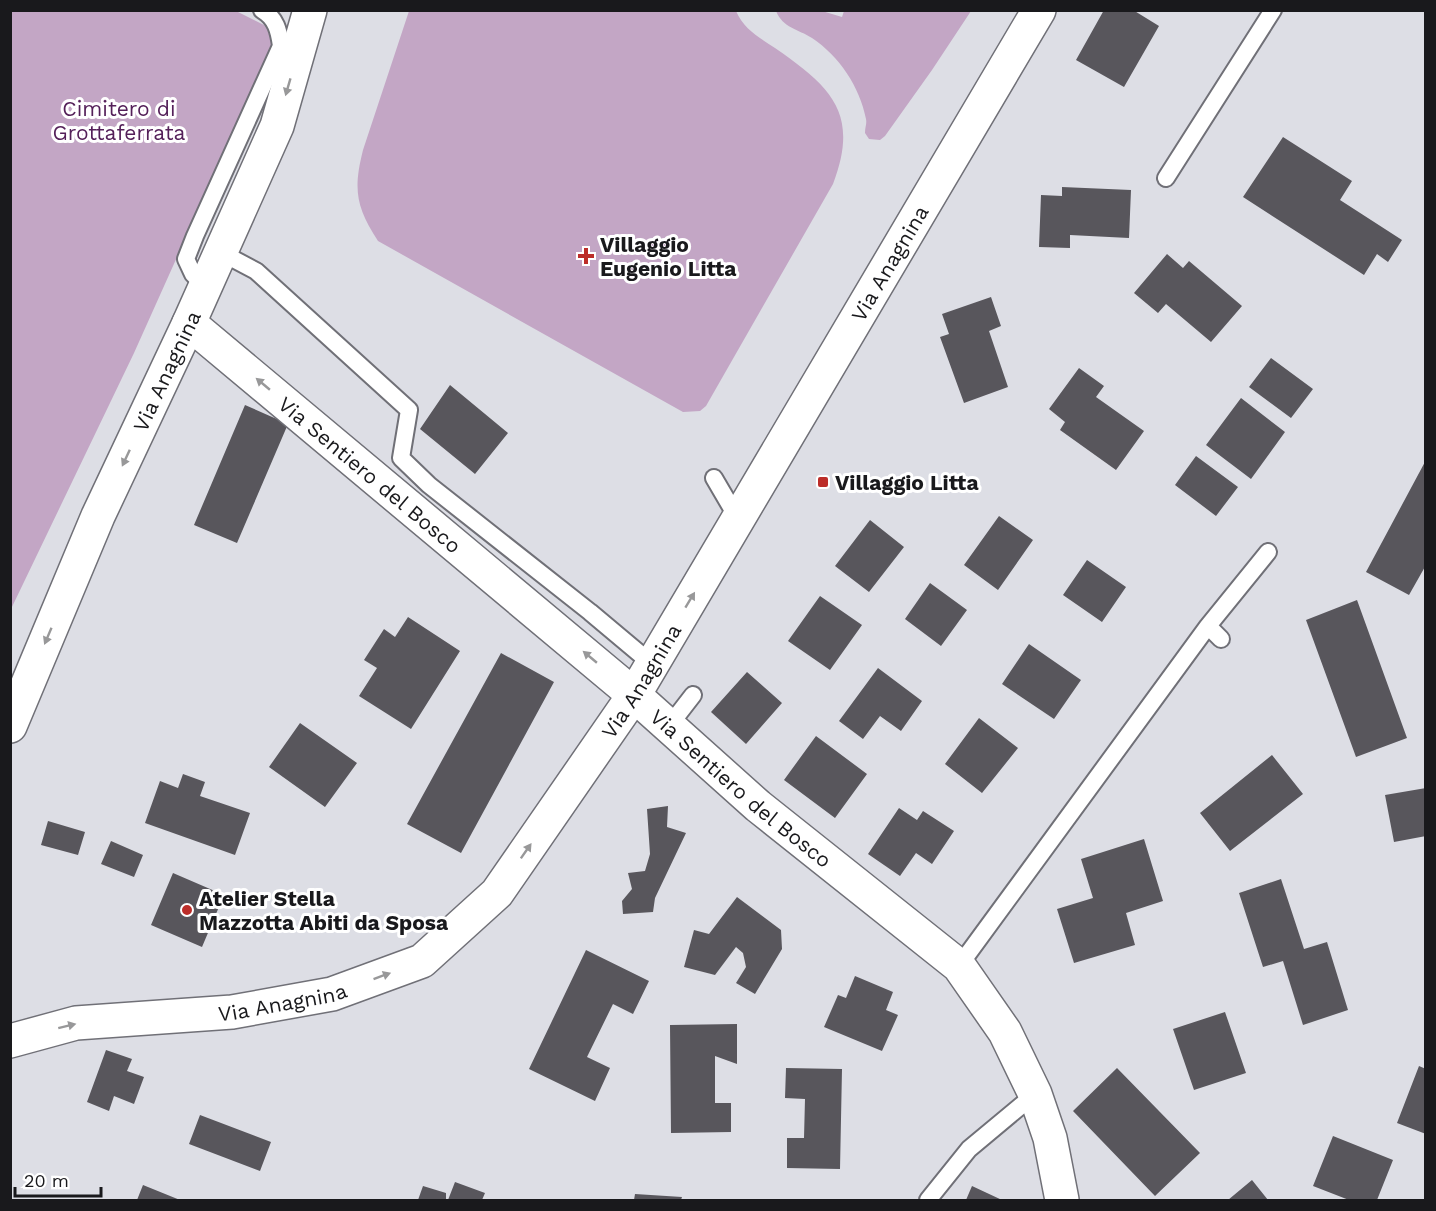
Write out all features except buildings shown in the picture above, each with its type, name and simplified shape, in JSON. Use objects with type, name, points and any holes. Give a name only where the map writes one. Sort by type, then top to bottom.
[{"type":"main road","name":"Via Anagnina","points":[[10,726],[98,516],[189,323],[277,126],[310,10]]},
{"type":"main road","name":"Via Anagnina","points":[[10,1041],[76,1023],[232,1012],[332,994],[422,961],[497,893],[634,695],[1039,10]]},
{"type":"main road","name":"Via Sentiero del Bosco","points":[[189,323],[634,695],[758,806],[959,966],[1005,1032],[1035,1094],[1050,1138],[1062,1200]]},
{"type":"lane","points":[[205,286],[193,274],[186,259],[281,46],[279,28],[262,10]]},
{"type":"lane","points":[[1166,178],[1273,10]]},
{"type":"lane","points":[[220,252],[256,271],[410,410],[401,458],[429,485],[652,664]]},
{"type":"lane","points":[[714,478],[738,519]]},
{"type":"lane","points":[[959,966],[1208,626],[1268,552]]},
{"type":"lane","points":[[1208,626],[1221,639]]},
{"type":"lane","points":[[669,726],[693,695]]},
{"type":"lane","points":[[928,1200],[969,1149],[1035,1094]]},
{"type":"green space","name":"Cimitero di Grottaferrata","points":[[11,11],[236,11],[278,32],[134,353],[11,609]]},
{"type":"green space","name":"Villaggio Eugenio Litta","points":[[409,11],[736,11],[752,32],[795,62],[825,89],[835,104],[841,120],[843,138],[841,159],[833,184],[706,406],[700,411],[683,412],[378,241],[361,208],[358,198],[358,176],[363,150]]},
{"type":"green space","points":[[776,11],[822,11],[842,17],[844,11],[971,11],[932,70],[880,140],[869,139],[865,133],[866,119],[859,95],[839,63],[822,45],[787,25]]},
{"type":"place","name":"Villaggio Eugenio Litta","points":[[586,256]]},
{"type":"place","name":"Villaggio Litta","points":[[823,482]]},
{"type":"place","name":"Atelier Stella Mazzotta Abiti da Sposa","points":[[187,910]]}]
